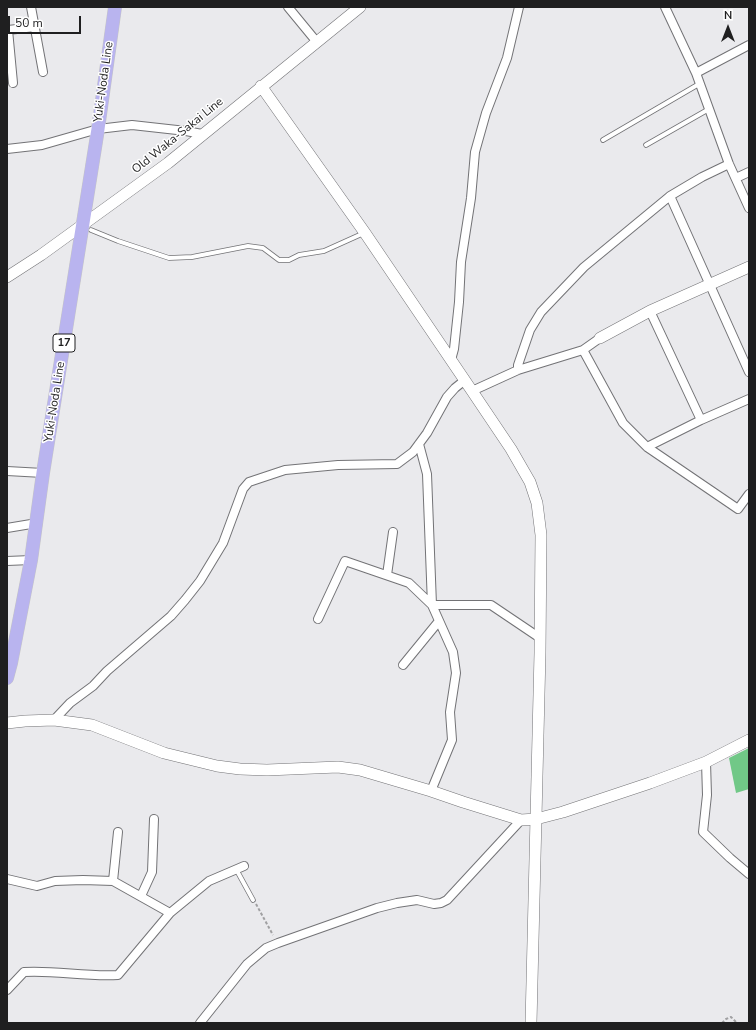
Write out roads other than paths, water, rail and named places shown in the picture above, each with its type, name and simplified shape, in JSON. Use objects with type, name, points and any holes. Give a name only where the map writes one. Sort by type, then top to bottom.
[{"type":"main road","name":"Yuki-Noda Line","points":[[7,678],[31,560],[44,474],[87,228],[98,129],[115,7]]},
{"type":"street","points":[[31,7],[44,72]]},
{"type":"street","points":[[288,7],[316,41]]},
{"type":"street","name":"Old Waka-Sakai Line","points":[[7,277],[87,228],[316,41],[360,7]]},
{"type":"street","points":[[450,360],[454,349],[459,302],[461,262],[471,198],[475,152],[486,113],[507,58],[519,7]]},
{"type":"street","points":[[665,7],[696,73],[729,164],[749,208]]},
{"type":"street","points":[[13,83],[8,30],[35,27]]},
{"type":"street","points":[[696,73],[749,46]]},
{"type":"street","points":[[261,86],[365,233],[465,380],[530,482],[537,503],[541,535],[540,638],[531,1023]]},
{"type":"street","points":[[7,149],[42,145],[98,129],[132,124],[186,130],[202,134]]},
{"type":"street","points":[[518,370],[518,365],[530,330],[541,312],[584,267],[670,196],[702,177],[729,164]]},
{"type":"street","points":[[736,178],[749,172]]},
{"type":"street","points":[[670,196],[749,372]]},
{"type":"street","points":[[472,391],[518,370],[583,350],[600,338],[650,310],[749,267]]},
{"type":"street","points":[[650,310],[701,420]]},
{"type":"street","points":[[583,350],[623,423],[647,447],[738,509],[749,494]]},
{"type":"street","points":[[54,720],[70,703],[93,686],[107,671],[171,616],[188,596],[200,581],[223,543],[243,489],[249,482],[286,470],[338,465],[397,464],[413,452],[427,434],[448,397],[455,388],[465,380]]},
{"type":"street","points":[[647,447],[701,420],[749,399]]},
{"type":"street","points":[[419,444],[427,474],[432,604],[452,652],[456,673],[450,712],[452,740],[431,791]]},
{"type":"street","points":[[7,471],[44,474]]},
{"type":"street","points":[[7,528],[37,523]]},
{"type":"street","points":[[387,575],[393,532]]},
{"type":"street","points":[[7,561],[31,560]]},
{"type":"street","points":[[318,619],[346,561],[409,583],[432,604],[491,604],[540,638]]},
{"type":"street","points":[[403,665],[439,621]]},
{"type":"street","points":[[7,723],[54,720],[92,725],[164,753],[217,766],[267,770],[338,767],[360,770],[521,820],[536,820],[628,790],[706,762],[749,740]]},
{"type":"street","points":[[706,762],[707,795],[704,832],[725,854],[749,874]]},
{"type":"street","points":[[141,896],[152,872],[154,819]]},
{"type":"street","points":[[200,1023],[247,964],[266,948],[377,908],[416,900],[434,904],[448,900],[521,820]]},
{"type":"street","points":[[113,881],[118,832]]},
{"type":"street","points":[[7,990],[24,972],[44,971],[101,976],[118,975],[170,912],[209,881],[240,868]]},
{"type":"street","points":[[7,879],[37,886],[55,881],[113,881],[170,912]]},
{"type":"lane","points":[[603,140],[700,83]]},
{"type":"lane","points":[[646,145],[709,109]]},
{"type":"lane","points":[[87,228],[118,241],[169,258],[192,257],[248,246],[263,248],[279,260],[288,260],[299,255],[324,251],[365,233]]},
{"type":"lane","points":[[240,868],[253,900]]}]
